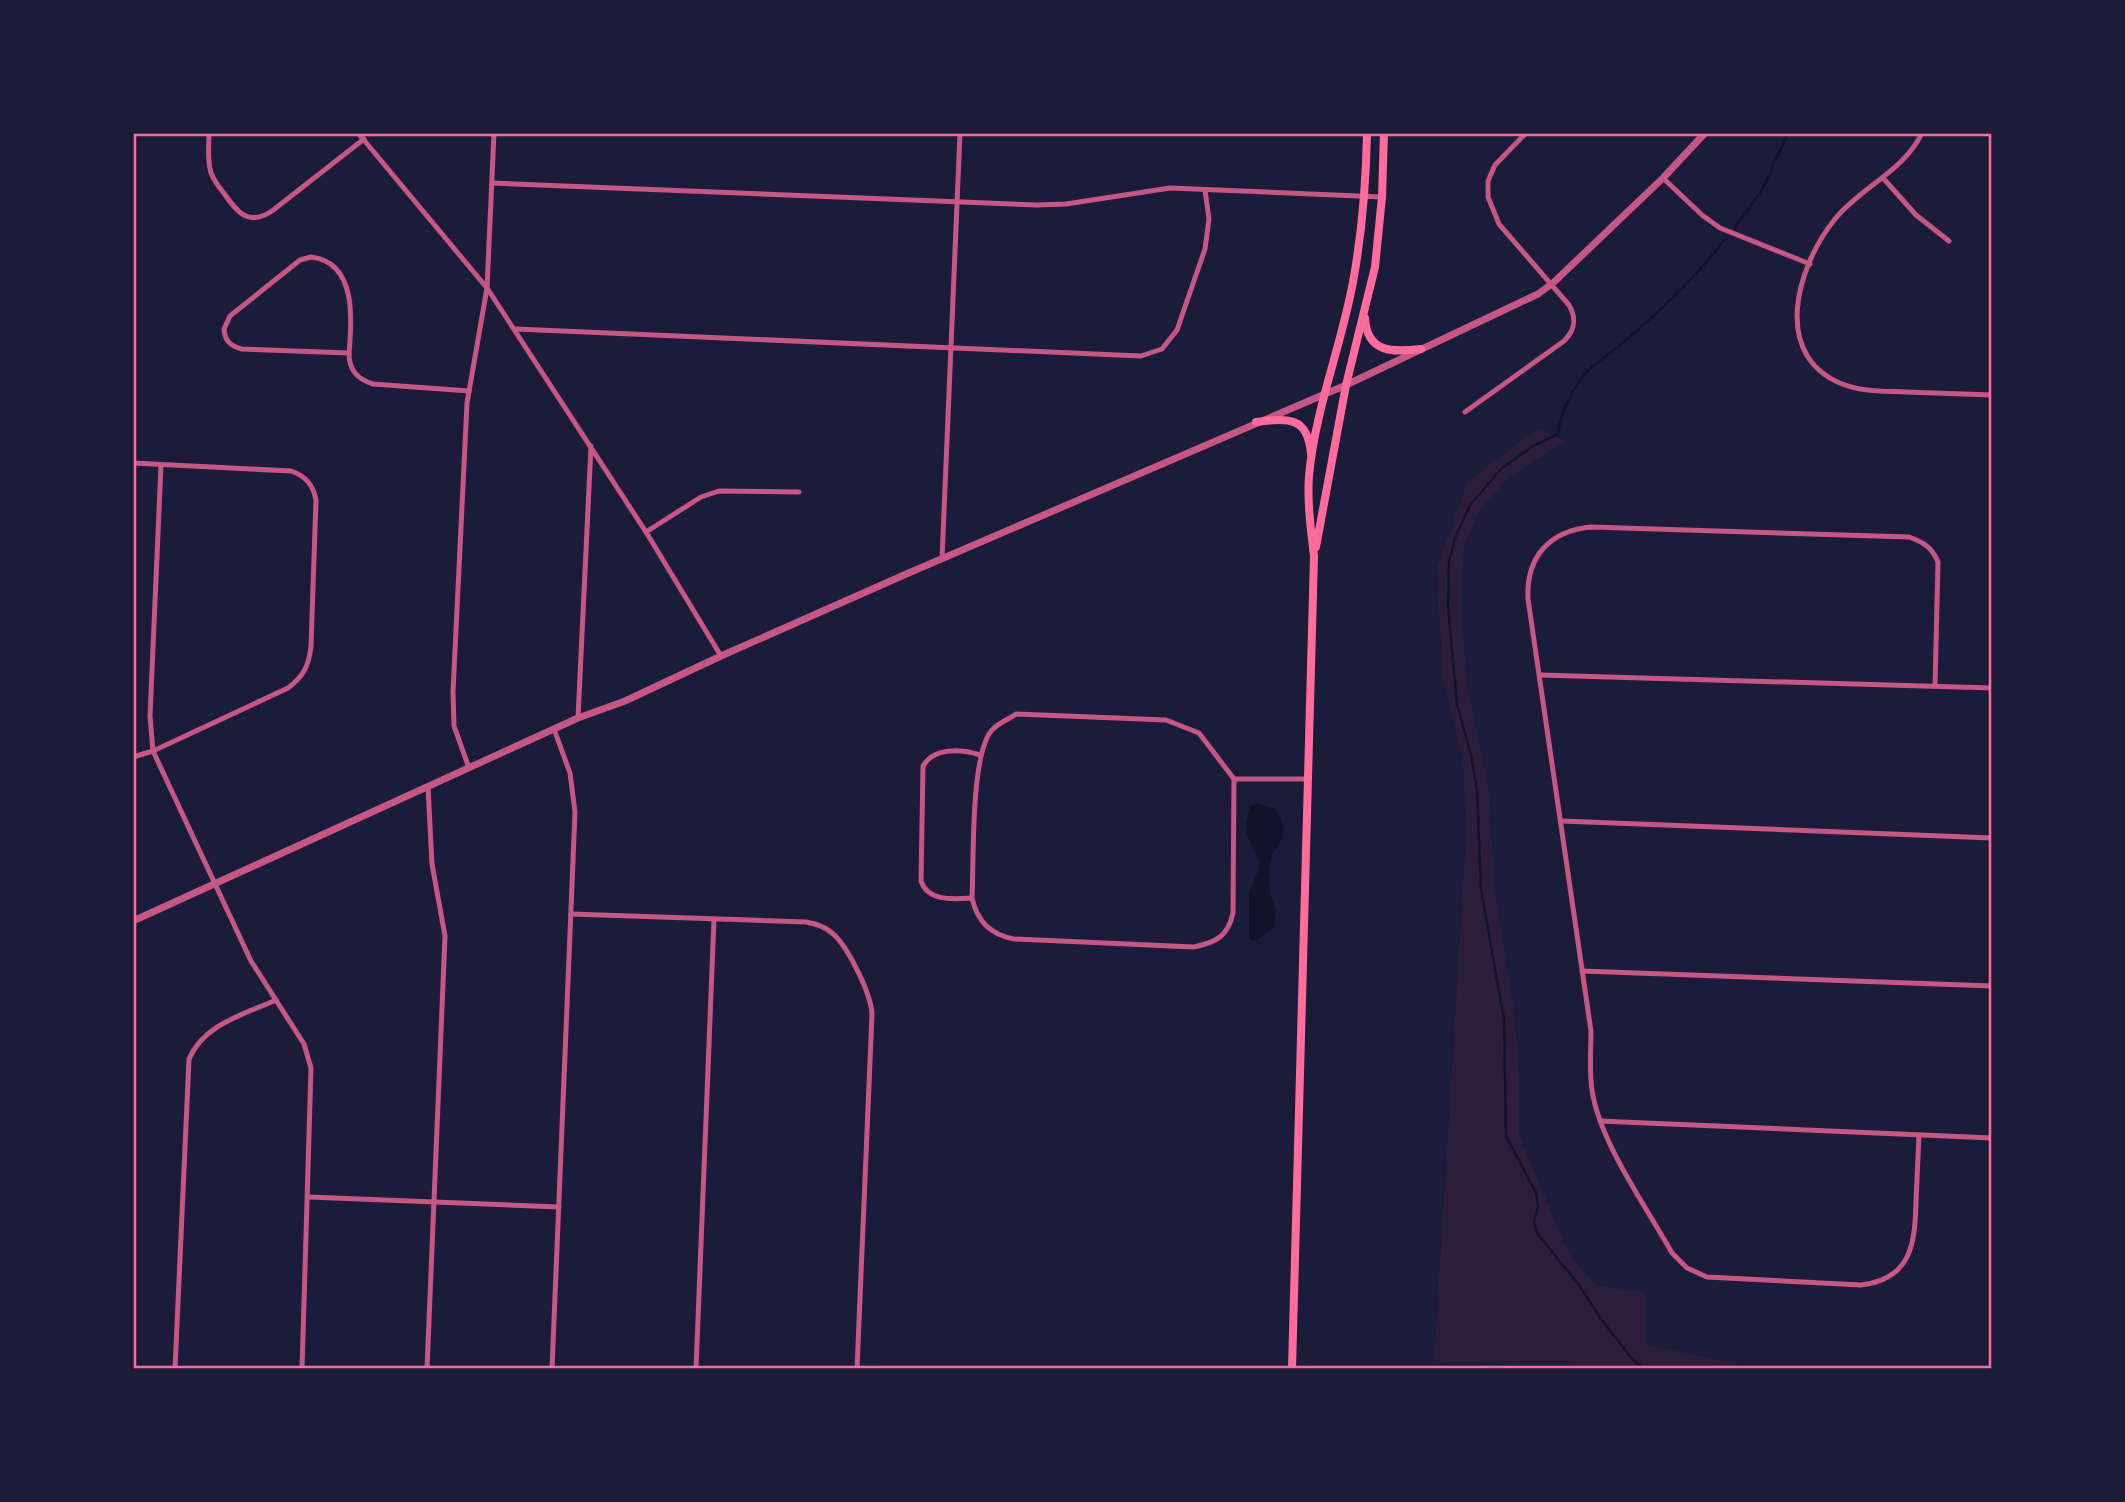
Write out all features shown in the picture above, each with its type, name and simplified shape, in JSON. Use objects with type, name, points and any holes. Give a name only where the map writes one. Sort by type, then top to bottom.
[{"type":"main road","points":[[1292,1369],[1314,556],[1309,476],[1325,393],[1353,285],[1365,196],[1367,133]]},
{"type":"main road","points":[[1314,556],[1346,385],[1375,267],[1382,197],[1384,133]]},
{"type":"main road","points":[[1364,309],[1367,333],[1376,344],[1397,352],[1422,349]]},
{"type":"main road","points":[[1256,422],[1285,420],[1298,423],[1308,437],[1311,465]]},
{"type":"street","points":[[209,133],[210,170],[215,181],[240,213],[256,218],[272,211],[363,139]]},
{"type":"street","points":[[358,133],[487,288],[516,329],[646,532],[721,656]]},
{"type":"street","points":[[470,768],[454,726],[453,701],[469,391],[487,288],[494,133]]},
{"type":"street","points":[[942,559],[960,133]]},
{"type":"street","points":[[1465,412],[1564,341],[1572,332],[1574,323],[1573,314],[1553,283],[1499,224],[1488,197],[1488,181],[1495,165],[1526,133]]},
{"type":"street","points":[[133,921],[578,718],[625,701],[942,559],[1346,385],[1538,295],[1663,178],[1705,133]]},
{"type":"street","points":[[1922,133],[1907,156],[1836,218],[1824,235],[1798,299],[1796,321],[1801,343],[1806,353],[1828,376],[1848,386],[1861,389],[1992,394]]},
{"type":"street","points":[[1883,177],[1916,215],[1949,241]]},
{"type":"street","points":[[1663,178],[1720,228],[1810,264]]},
{"type":"street","points":[[492,183],[1066,204],[1170,188],[1382,197]]},
{"type":"street","points":[[516,329],[1141,356],[1162,349],[1177,330],[1205,249],[1209,219],[1205,190]]},
{"type":"street","points":[[349,354],[242,349],[233,347],[228,342],[224,329],[230,316],[300,260],[317,258],[324,260],[338,272],[349,296],[352,320],[349,354],[352,371],[364,381],[373,384],[469,391]]},
{"type":"street","points":[[578,718],[591,446]]},
{"type":"street","points":[[133,463],[282,470],[299,474],[312,485],[316,500],[312,646],[303,674],[288,688],[153,751],[133,757]]},
{"type":"street","points":[[161,465],[150,716],[153,751],[251,961],[304,1044],[311,1068],[302,1369]]},
{"type":"street","points":[[646,532],[701,497],[719,491],[799,492]]},
{"type":"street","points":[[1919,1135],[1910,1255],[1892,1275],[1882,1280],[1861,1285],[1720,1279],[1696,1273],[1672,1253],[1615,1153],[1600,1121],[1592,1090],[1591,1031],[1528,599],[1528,578],[1533,562],[1545,547],[1569,531],[1591,527],[1899,537],[1921,542],[1934,553],[1938,562],[1935,686]]},
{"type":"street","points":[[1540,674],[1992,688]]},
{"type":"street","points":[[1016,715],[1166,720],[1199,733],[1234,779],[1233,913],[1230,927],[1222,937],[1210,944],[1181,947],[1002,937],[981,920],[974,909],[972,898],[976,786],[980,755],[993,729],[1016,715]]},
{"type":"street","points":[[552,1369],[574,794],[570,773],[554,729]]},
{"type":"street","points":[[972,898],[955,899],[929,894],[923,889],[923,766],[933,754],[957,751],[980,755]]},
{"type":"street","points":[[1234,779],[1307,779]]},
{"type":"street","points":[[427,1369],[445,936],[432,864],[428,786]]},
{"type":"street","points":[[1562,821],[1992,838]]},
{"type":"street","points":[[570,914],[806,922],[823,926],[842,944],[869,998],[872,1014],[857,1369]]},
{"type":"street","points":[[696,1369],[715,919]]},
{"type":"street","points":[[1582,971],[1992,986]]},
{"type":"street","points":[[175,1369],[189,1059],[194,1046],[213,1028],[276,1000]]},
{"type":"street","points":[[1600,1121],[1992,1138]]},
{"type":"street","points":[[309,1197],[559,1207]]},
{"type":"shaded area","points":[[1538,428],[1565,442],[1511,476],[1480,509],[1464,545],[1461,610],[1468,690],[1488,786],[1495,890],[1514,1011],[1519,1070],[1519,1135],[1568,1252],[1595,1285],[1645,1292],[1645,1344],[1760,1369],[1570,1369],[1568,1361],[1434,1362],[1466,838],[1463,760],[1443,681],[1437,569],[1467,482]]},
{"type":"shaded area","points":[[1257,803],[1274,808],[1281,818],[1283,828],[1282,839],[1269,865],[1270,893],[1276,910],[1274,928],[1256,941],[1250,940],[1249,935],[1249,894],[1259,862],[1247,834],[1246,823],[1250,806]]},
{"type":"waterway","points":[[1735,227],[1762,190],[1788,133]]},
{"type":"waterway","points":[[1644,1369],[1633,1360],[1579,1285],[1537,1233],[1534,1221],[1538,1207],[1536,1193],[1506,1136],[1504,1019],[1481,890],[1477,790],[1457,704],[1448,607],[1449,562],[1455,538],[1470,505],[1501,469],[1533,446],[1558,434],[1567,403],[1584,375],[1674,296],[1725,239]]}]
